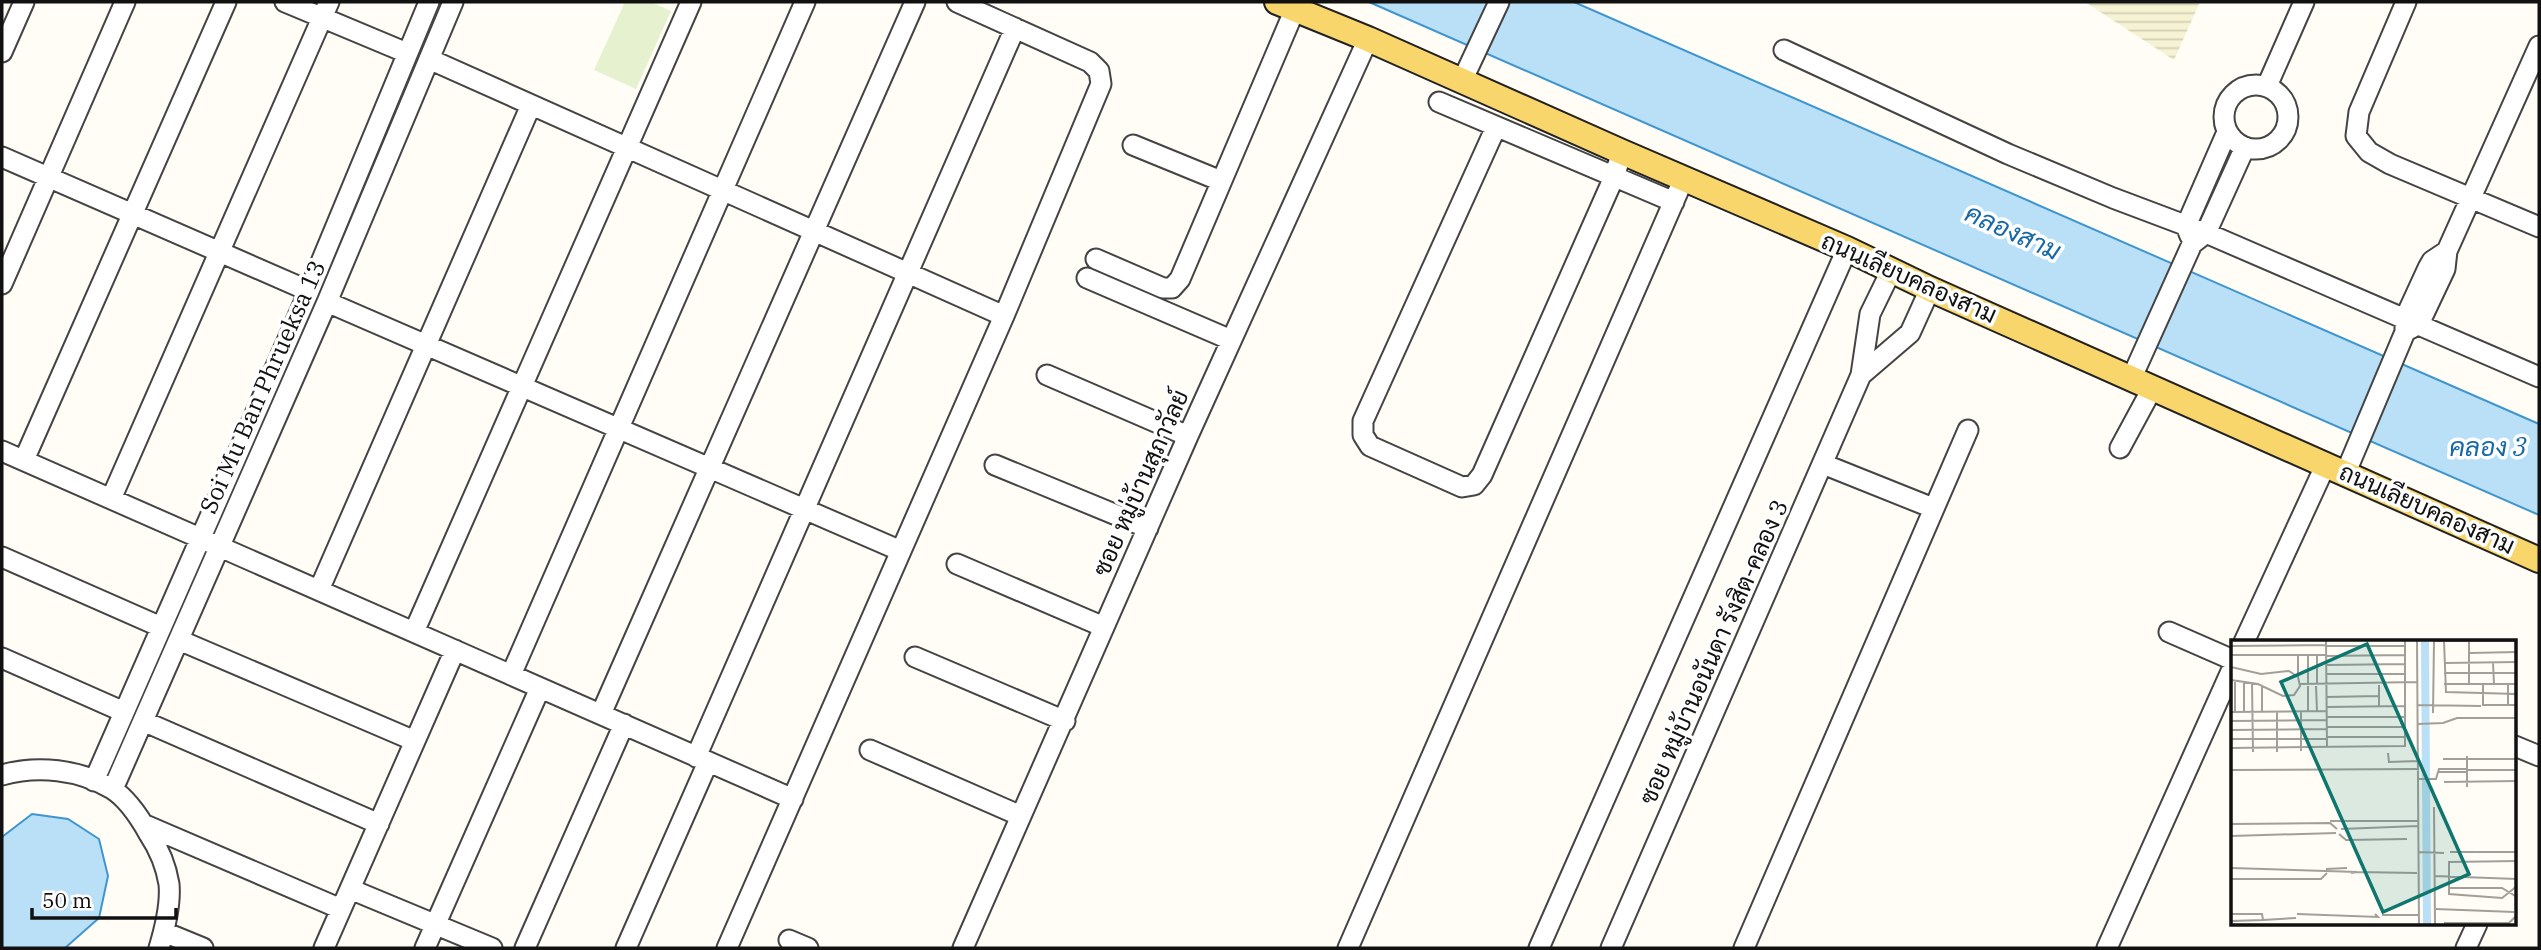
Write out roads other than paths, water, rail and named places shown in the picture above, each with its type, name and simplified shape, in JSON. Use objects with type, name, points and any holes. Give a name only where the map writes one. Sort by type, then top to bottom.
[{"type":"main road","name":"ถนนเลียบคลองสาม","points":[[1286,5],[1847,249],[1930,289],[2539,560]]},
{"type":"street","points":[[2,52],[24,2]]},
{"type":"street","points":[[2,284],[125,2]]},
{"type":"street","points":[[24,460],[226,2]]},
{"type":"street","points":[[285,2],[325,10],[407,53]]},
{"type":"street","name":"Soi Mu Ban Phrueksa 13","points":[[94,780],[309,291],[429,2]]},
{"type":"street","name":"Soi Mu Ban Phrueksa 13","points":[[113,789],[327,302],[453,2]]},
{"type":"street","points":[[414,632],[691,2]]},
{"type":"street","points":[[511,675],[805,2]]},
{"type":"street","points":[[600,714],[915,2]]},
{"type":"street","points":[[727,948],[1004,316],[1101,84],[1099,71],[1090,62],[957,2]]},
{"type":"street","points":[[1462,81],[1499,2]]},
{"type":"street","points":[[2267,86],[2304,2]]},
{"type":"street","points":[[2406,2],[2359,112],[2356,136],[2369,152],[2390,164],[2539,227]]},
{"type":"street","points":[[1096,259],[1163,288],[1172,288],[1180,279],[1221,181],[1286,5]]},
{"type":"street","points":[[111,499],[325,10]]},
{"type":"street","points":[[626,948],[804,509],[1015,28]]},
{"type":"street","name":"ซอย หมู่บ้านสุภาวัลย์","points":[[963,948],[1188,436],[1368,39]]},
{"type":"street","points":[[2246,640],[2336,468],[2356,449],[2407,329],[2432,261],[2447,251],[2539,46]]},
{"type":"street","points":[[1784,50],[2008,154],[2113,198],[2194,238],[2407,329],[2539,377]]},
{"type":"street","points":[[429,59],[1004,316]]},
{"type":"street","points":[[2245,86],[2267,86],[2284,100],[2288,122],[2277,142],[2267,148],[2245,148],[2234,142],[2227,132],[2224,111],[2228,100],[2245,86]]},
{"type":"street","points":[[1438,102],[1674,202]]},
{"type":"street","points":[[319,590],[531,105]]},
{"type":"street","points":[[1496,127],[1363,421],[1363,435],[1370,446],[1462,487],[1474,485],[1482,475],[1614,177],[1622,152]]},
{"type":"street","points":[[2120,448],[2142,382],[2148,346],[2194,238],[2227,132]]},
{"type":"street","points":[[1133,145],[1221,181]]},
{"type":"street","points":[[2194,238],[2245,148]]},
{"type":"street","points":[[2,157],[309,291]]},
{"type":"street","points":[[1348,948],[1684,178]]},
{"type":"street","points":[[1539,948],[1847,249]]},
{"type":"street","name":"ซอย หมู่บ้านอนันดา รังสิต-คลอง 3","points":[[1611,948],[1861,375],[1870,314],[1891,271]]},
{"type":"street","points":[[1087,278],[1231,340]]},
{"type":"street","name":"ซอย หมู่บ้านอนันดา รังสิต-คลอง 3","points":[[1861,375],[1910,333],[1930,289]]},
{"type":"street","points":[[327,302],[901,551]]},
{"type":"street","points":[[1046,375],[1188,436]]},
{"type":"street","points":[[1744,948],[1968,430]]},
{"type":"street","points":[[2,451],[793,799]]},
{"type":"street","points":[[1823,464],[1933,508]]},
{"type":"street","points":[[995,465],[1148,528]]},
{"type":"street","points":[[2,557],[161,627]]},
{"type":"street","points":[[957,564],[1104,627]]},
{"type":"street","points":[[2169,632],[2231,659]]},
{"type":"street","points":[[179,640],[415,741]]},
{"type":"street","points":[[324,948],[455,650]]},
{"type":"street","points":[[915,657],[1065,721]]},
{"type":"street","points":[[2,658],[124,712]]},
{"type":"street","points":[[2107,948],[2231,671]]},
{"type":"street","points":[[425,948],[540,688]]},
{"type":"street","points":[[143,721],[379,824]]},
{"type":"street","points":[[525,948],[624,724]]},
{"type":"street","points":[[2516,746],[2539,757]]},
{"type":"street","points":[[870,750],[1021,816]]},
{"type":"street","points":[[2,760],[22,769]]},
{"type":"street","points":[[2,775],[22,769],[55,769],[94,780],[113,789],[136,813],[160,852],[169,885],[162,940],[202,948]]},
{"type":"street","points":[[143,824],[341,909]]},
{"type":"street","points":[[350,889],[492,948]]},
{"type":"street","points":[[2466,948],[2476,926]]},
{"type":"street","points":[[789,940],[808,948]]},
{"type":"water","name":"คลอง 3","points":[[1369,2],[1574,2],[2539,424],[2539,515]]},
{"type":"water","points":[[32,814],[68,819],[99,839],[108,876],[99,918],[65,948],[2,948],[2,837]]},
{"type":"water label","name":"คลองสาม","points":[[2013,232]]}]
